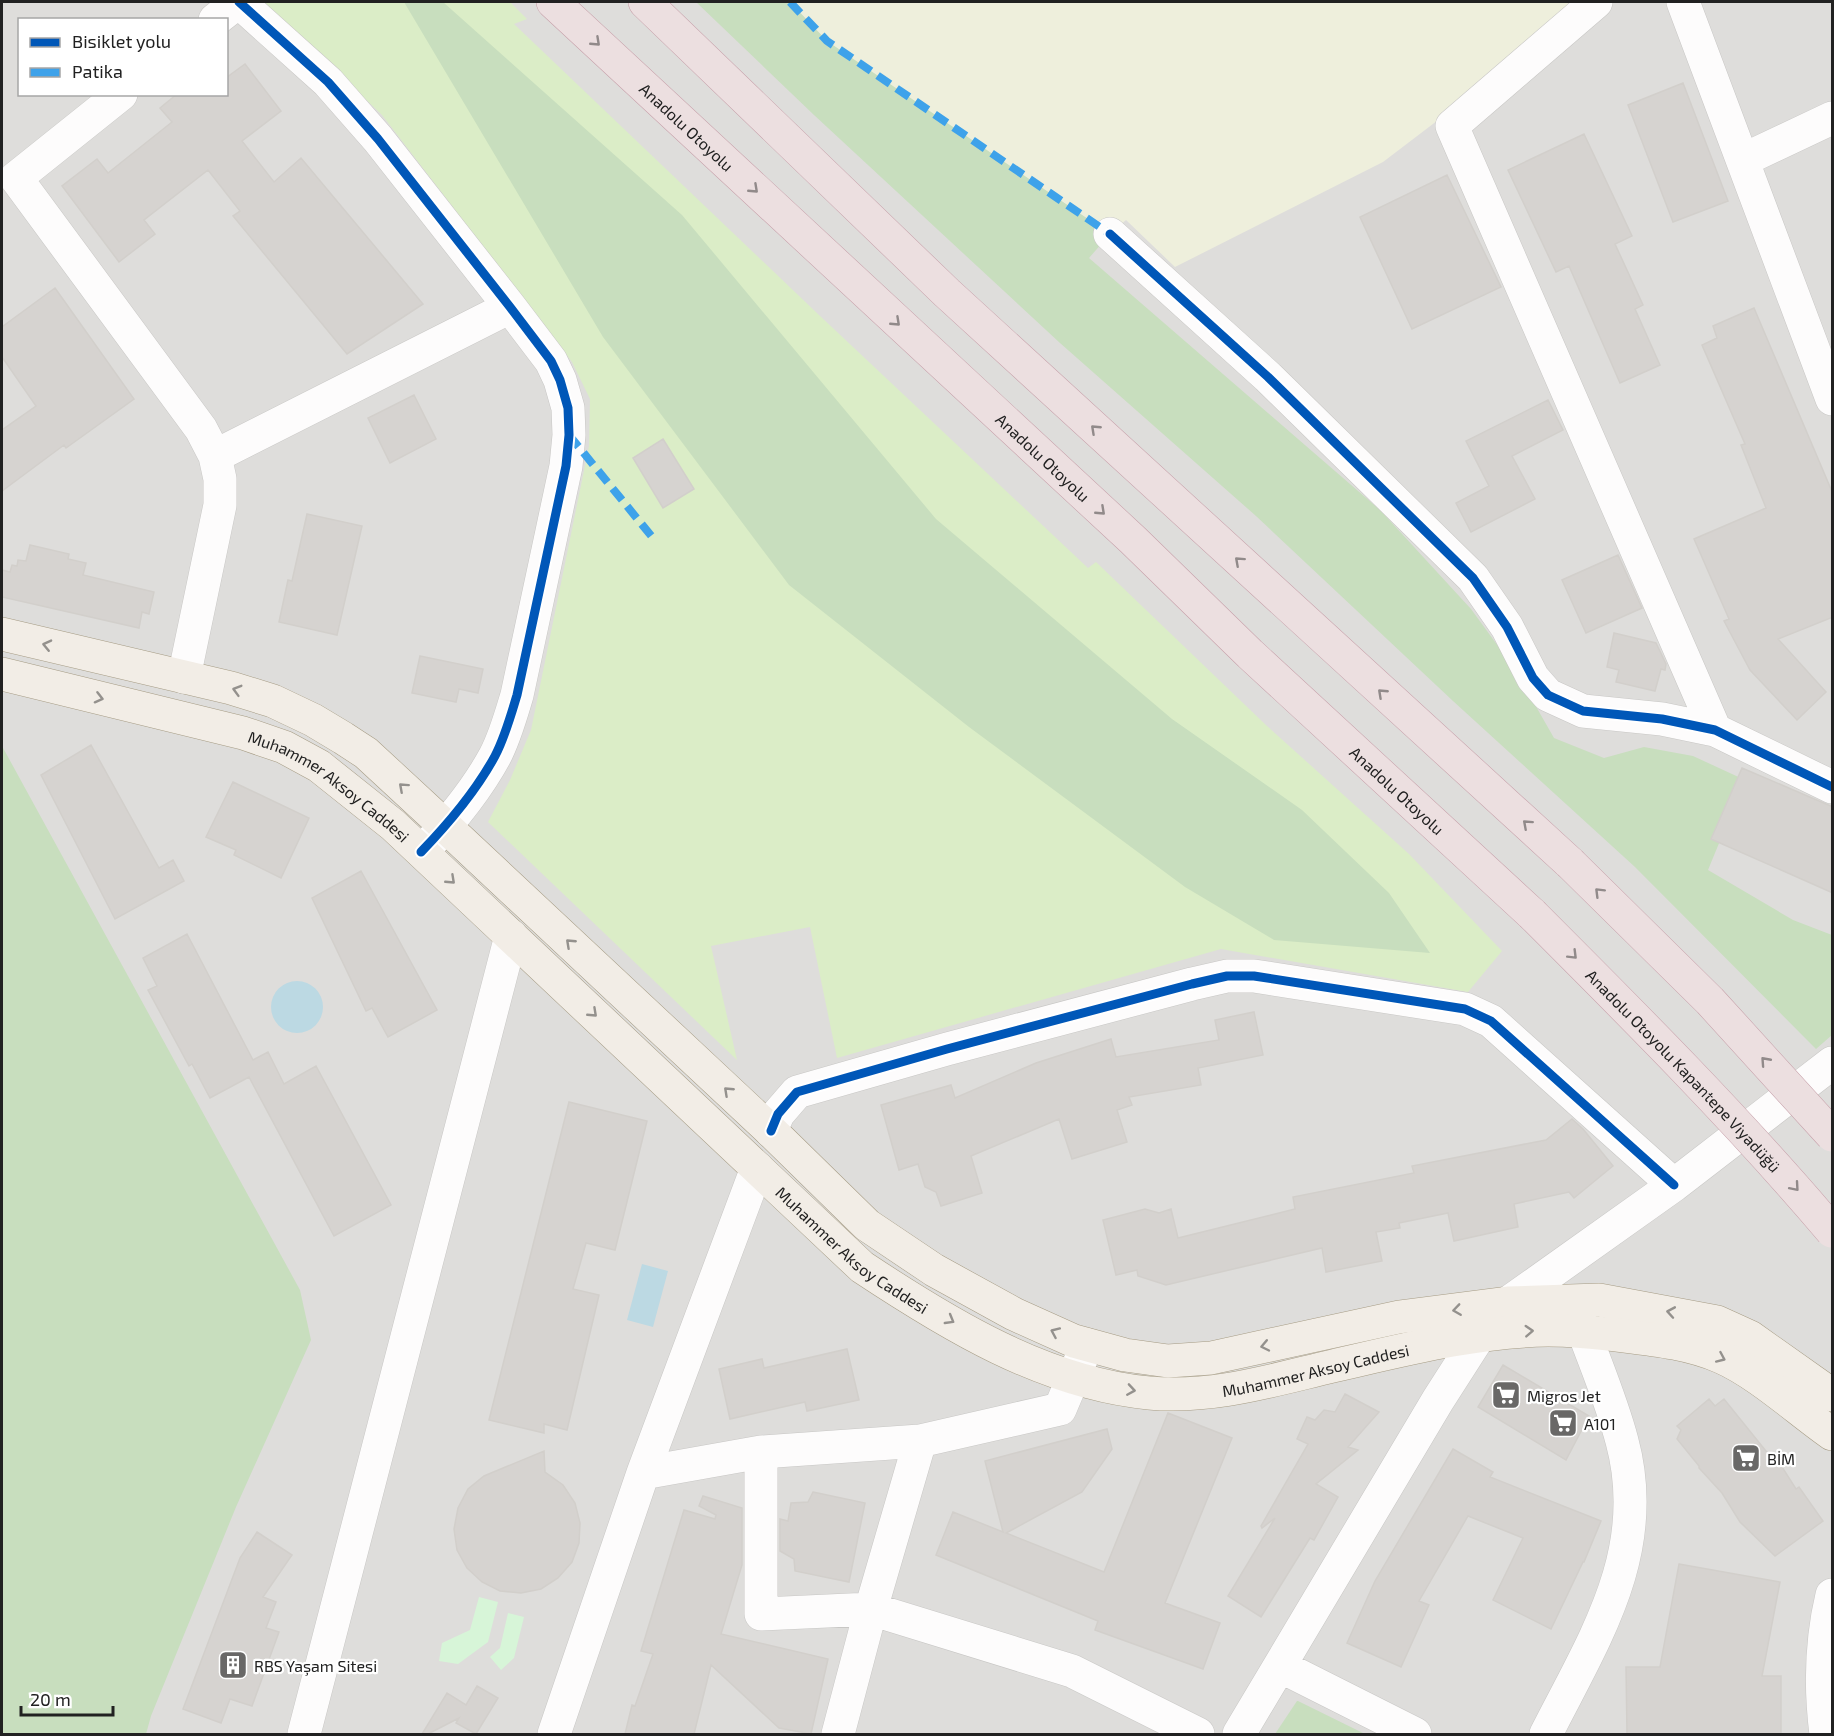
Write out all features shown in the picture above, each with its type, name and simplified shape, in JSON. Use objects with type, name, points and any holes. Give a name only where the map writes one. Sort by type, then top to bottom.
[{"type":"highway","name":"Anadolu Otoyolu","points":[[553,2],[1133,540],[1250,654],[1532,914]]},
{"type":"highway","points":[[645,2],[947,293],[1570,863],[1710,1001],[1833,1135]]},
{"type":"highway","name":"Anadolu Otoyolu Kapantepe Viyadüğü","points":[[1532,914],[1665,1046],[1833,1231]]},
{"type":"main road","name":"Muhammer Aksoy Caddesi","points":[[2,634],[231,688],[273,701],[320,724],[366,753],[771,1131],[867,1225],[934,1270],[1014,1314],[1074,1341],[1125,1355],[1168,1361],[1211,1358],[1399,1317],[1508,1303],[1599,1300],[1717,1322],[1750,1337],[1833,1395]]},
{"type":"main road","name":"Muhammer Aksoy Caddesi","points":[[2,674],[243,733],[284,747],[319,766],[393,825],[862,1267],[897,1290],[986,1341],[1019,1357],[1110,1387],[1150,1393],[1211,1393],[1404,1350],[1479,1336],[1546,1330],[1583,1332],[1679,1344],[1722,1358],[1755,1377],[1833,1434]]},
{"type":"main road","points":[[757,1168],[771,1131]]},
{"type":"street","points":[[218,18],[239,2],[328,82],[378,139],[551,362],[560,380],[568,408],[569,435],[566,465],[517,694],[508,725],[496,754],[478,783],[446,827],[421,852]]},
{"type":"street","points":[[1596,2],[1452,126],[1715,730]]},
{"type":"street","points":[[1683,2],[1833,399]]},
{"type":"street","points":[[118,96],[6,181],[170,384],[201,429],[215,456],[220,479],[220,505],[184,677]]},
{"type":"street","points":[[1743,160],[1833,118]]},
{"type":"street","points":[[1110,234],[1268,377],[1473,578],[1507,627],[1533,678],[1548,694],[1583,711],[1662,719],[1715,730],[1833,787]]},
{"type":"street","points":[[215,456],[510,307]]},
{"type":"street","points":[[304,1734],[511,936]]},
{"type":"street","points":[[771,1131],[778,1114],[797,1092],[947,1049],[1192,984],[1227,976],[1254,976],[1465,1009],[1491,1021],[1674,1185]]},
{"type":"street","points":[[1239,1734],[1438,1400],[1479,1336],[1508,1303],[1674,1185],[1833,1063]]},
{"type":"street","points":[[554,1734],[643,1473],[757,1168]]},
{"type":"street","points":[[1546,1734],[1615,1591],[1625,1558],[1630,1521],[1629,1482],[1623,1443],[1609,1396],[1572,1300],[1563,1263]]},
{"type":"street","points":[[643,1473],[761,1452],[920,1441],[1060,1409],[1087,1345]]},
{"type":"street","points":[[838,1734],[920,1441]]},
{"type":"street","points":[[761,1452],[761,1614],[871,1610],[1072,1671],[1198,1734]]},
{"type":"street","points":[[1826,1734],[1822,1662],[1826,1620],[1833,1595]]},
{"type":"street","points":[[1280,1666],[1415,1734]]},
{"type":"shaded area","points":[[2,2],[1832,2],[1832,1734],[2,1734]]},
{"type":"green space","points":[[264,2],[510,2],[527,19],[514,24],[1088,568],[1096,562],[1267,726],[1409,854],[1502,951],[1468,992],[1221,949],[837,1058],[810,927],[711,946],[737,1060],[488,822],[510,780],[531,730],[589,446],[590,399],[572,362],[382,115]]},
{"type":"green space","points":[[404,2],[443,2],[682,215],[936,519],[1172,719],[1302,810],[1389,893],[1430,953],[1274,940],[1185,887],[969,727],[789,585],[603,337]]},
{"type":"green space","points":[[696,2],[790,2],[827,41],[1110,234],[1089,258],[1380,510],[1471,609],[1514,668],[1554,738],[1604,758],[1644,747],[1693,756],[1745,780],[1708,870],[1793,920],[1832,935],[1832,1035],[1816,1049],[1635,867],[1453,701],[1256,516],[1060,343]]},
{"type":"green space","points":[[790,2],[1576,2],[1450,111],[1383,162],[1175,267],[1126,220],[1110,234],[875,75],[827,41]]},
{"type":"green space","points":[[2,746],[300,1290],[311,1340],[236,1507],[151,1716],[146,1734],[2,1734]]},
{"type":"green space","points":[[479,1597],[498,1602],[488,1642],[458,1664],[439,1661],[442,1643],[470,1630]]},
{"type":"green space","points":[[508,1613],[524,1617],[514,1658],[501,1670],[490,1657],[500,1648]]},
{"type":"green space","points":[[1298,1701],[1365,1734],[1275,1734]]},
{"type":"water","points":[[297,981],[311,985],[319,993],[323,1007],[319,1021],[311,1029],[297,1033],[283,1029],[275,1021],[271,1007],[275,993],[283,985]]},
{"type":"water","points":[[642,1264],[668,1271],[653,1327],[627,1320]]},
{"type":"building","points":[[245,64],[281,111],[242,141],[274,182],[301,158],[423,304],[347,354],[233,216],[240,211],[208,170],[144,220],[155,234],[119,262],[62,186],[97,159],[108,173],[172,122],[160,108],[175,96],[228,96],[228,77]]},
{"type":"building","points":[[1683,83],[1728,201],[1673,222],[1628,105]]},
{"type":"building","points":[[1584,134],[1632,236],[1615,244],[1643,305],[1635,309],[1660,365],[1620,383],[1569,266],[1556,272],[1508,170]]},
{"type":"building","points":[[1447,175],[1501,287],[1412,329],[1360,217]]},
{"type":"building","points":[[55,288],[134,399],[66,448],[64,445],[2,491],[2,430],[36,406],[2,357],[2,327]]},
{"type":"building","points":[[1754,308],[1833,494],[1833,617],[1778,639],[1826,692],[1797,720],[1750,670],[1724,621],[1729,619],[1694,539],[1766,508],[1741,445],[1745,444],[1702,345],[1717,338],[1713,326]]},
{"type":"building","points":[[414,395],[436,439],[390,463],[368,418]]},
{"type":"building","points":[[1548,400],[1563,430],[1512,456],[1535,499],[1471,532],[1456,503],[1489,486],[1466,441]]},
{"type":"building","points":[[663,439],[694,489],[663,508],[633,458]]},
{"type":"building","points":[[307,514],[362,526],[337,635],[279,622],[288,580],[292,581]]},
{"type":"building","points":[[30,545],[69,554],[68,559],[86,563],[83,575],[154,592],[149,614],[142,612],[139,628],[2,597],[2,570],[10,572],[12,565],[17,566],[18,560],[26,561]]},
{"type":"building","points":[[1618,555],[1642,608],[1586,633],[1562,580]]},
{"type":"building","points":[[1614,633],[1656,643],[1666,664],[1665,670],[1661,669],[1655,691],[1616,682],[1619,670],[1607,667]]},
{"type":"building","points":[[420,656],[483,669],[478,693],[459,689],[456,702],[412,693]]},
{"type":"building","points":[[91,745],[159,868],[173,860],[184,881],[115,919],[41,775]]},
{"type":"building","points":[[1742,768],[1833,807],[1833,893],[1711,839]]},
{"type":"building","points":[[233,782],[309,818],[281,878],[234,855],[236,850],[206,837]]},
{"type":"building","points":[[361,871],[437,1010],[388,1037],[372,1008],[366,1011],[312,898]]},
{"type":"building","points":[[187,934],[253,1060],[268,1052],[284,1084],[316,1066],[391,1205],[334,1236],[249,1077],[210,1098],[192,1064],[189,1066],[148,990],[157,986],[143,958]]},
{"type":"building","points":[[1254,1012],[1263,1055],[1198,1068],[1201,1085],[1129,1097],[1132,1105],[1117,1110],[1127,1142],[1072,1159],[1059,1119],[971,1156],[982,1193],[941,1206],[936,1192],[925,1187],[918,1164],[899,1170],[881,1105],[951,1085],[955,1098],[1036,1063],[1111,1039],[1116,1057],[1219,1040],[1215,1020]]},
{"type":"building","points":[[569,1102],[647,1121],[615,1250],[586,1243],[573,1289],[599,1295],[567,1430],[544,1424],[544,1433],[489,1420]]},
{"type":"building","points":[[1572,1119],[1613,1166],[1574,1198],[1569,1192],[1514,1204],[1518,1227],[1454,1241],[1448,1213],[1399,1223],[1400,1228],[1376,1232],[1382,1261],[1326,1272],[1322,1248],[1166,1285],[1138,1276],[1137,1270],[1116,1275],[1103,1220],[1145,1209],[1159,1213],[1171,1209],[1178,1238],[1295,1209],[1293,1197],[1414,1173],[1412,1166],[1546,1140]]},
{"type":"building","points":[[847,1349],[859,1400],[807,1411],[805,1402],[730,1419],[719,1369],[762,1359],[764,1368]]},
{"type":"building","points":[[1503,1365],[1589,1416],[1566,1460],[1478,1407]]},
{"type":"building","points":[[1345,1394],[1379,1412],[1348,1447],[1358,1450],[1316,1484],[1338,1497],[1314,1540],[1310,1538],[1261,1617],[1228,1596],[1275,1518],[1262,1528],[1261,1526],[1308,1444],[1297,1439],[1307,1417],[1315,1420],[1324,1410],[1335,1412]]},
{"type":"building","points":[[1709,1399],[1715,1406],[1724,1399],[1774,1461],[1777,1459],[1796,1489],[1799,1487],[1823,1521],[1775,1556],[1740,1522],[1722,1493],[1677,1439],[1681,1430],[1677,1426]]},
{"type":"building","points":[[1168,1413],[1232,1438],[1165,1603],[1220,1623],[1203,1669],[1095,1630],[1098,1621],[936,1555],[953,1512],[1003,1532],[985,1461],[1107,1429],[1112,1449],[1082,1492],[1006,1533],[1104,1572]]},
{"type":"building","points":[[1453,1449],[1493,1472],[1490,1477],[1601,1521],[1551,1629],[1493,1600],[1523,1538],[1468,1516],[1419,1601],[1429,1605],[1401,1667],[1347,1643],[1375,1581]]},
{"type":"building","points":[[544,1451],[545,1472],[563,1485],[575,1503],[580,1523],[579,1543],[572,1562],[558,1578],[541,1589],[521,1593],[500,1591],[482,1582],[467,1568],[457,1550],[454,1529],[458,1508],[468,1489],[484,1476]]},
{"type":"building","points":[[813,1492],[865,1503],[849,1582],[795,1571],[794,1559],[780,1551],[780,1519],[788,1521],[791,1503],[808,1502]]},
{"type":"building","points":[[703,1496],[742,1508],[742,1565],[721,1634],[828,1659],[811,1734],[779,1728],[711,1665],[694,1734],[625,1734],[632,1705],[635,1706],[653,1654],[641,1651],[684,1510],[715,1519],[716,1515],[699,1506]]},
{"type":"building","name":"RBS Yaşam Sitesi","points":[[257,1532],[292,1555],[263,1597],[276,1602],[266,1628],[279,1632],[252,1706],[230,1699],[221,1723],[183,1709],[240,1558]]},
{"type":"building","points":[[1679,1564],[1780,1582],[1762,1676],[1781,1676],[1781,1734],[1627,1734],[1626,1667],[1660,1667]]},
{"type":"building","points":[[477,1686],[498,1698],[476,1734],[456,1723],[459,1718],[428,1734],[422,1734],[447,1693],[466,1705]]},
{"type":"marked path","points":[[790,2],[827,41],[1110,234]]},
{"type":"marked path","points":[[569,435],[653,538]]},
{"type":"cycle path","points":[[239,2],[328,82],[378,139],[551,361],[560,380],[568,408],[569,435],[566,466],[517,695],[508,726],[495,756],[471,794],[421,852]]},
{"type":"cycle path","points":[[1110,234],[1268,377],[1473,578],[1507,627],[1533,678],[1548,695],[1583,711],[1662,719],[1715,730],[1832,787]]},
{"type":"cycle path","points":[[771,1131],[778,1114],[797,1092],[947,1049],[1192,984],[1227,976],[1254,976],[1465,1009],[1491,1021],[1674,1185]]},
{"type":"place","name":"Migros Jet","points":[[1506,1395]]},
{"type":"place","name":"A101","points":[[1563,1423]]},
{"type":"place","name":"BİM","points":[[1746,1458]]},
{"type":"place","name":"RBS Yaşam Sitesi","points":[[233,1665]]}]
